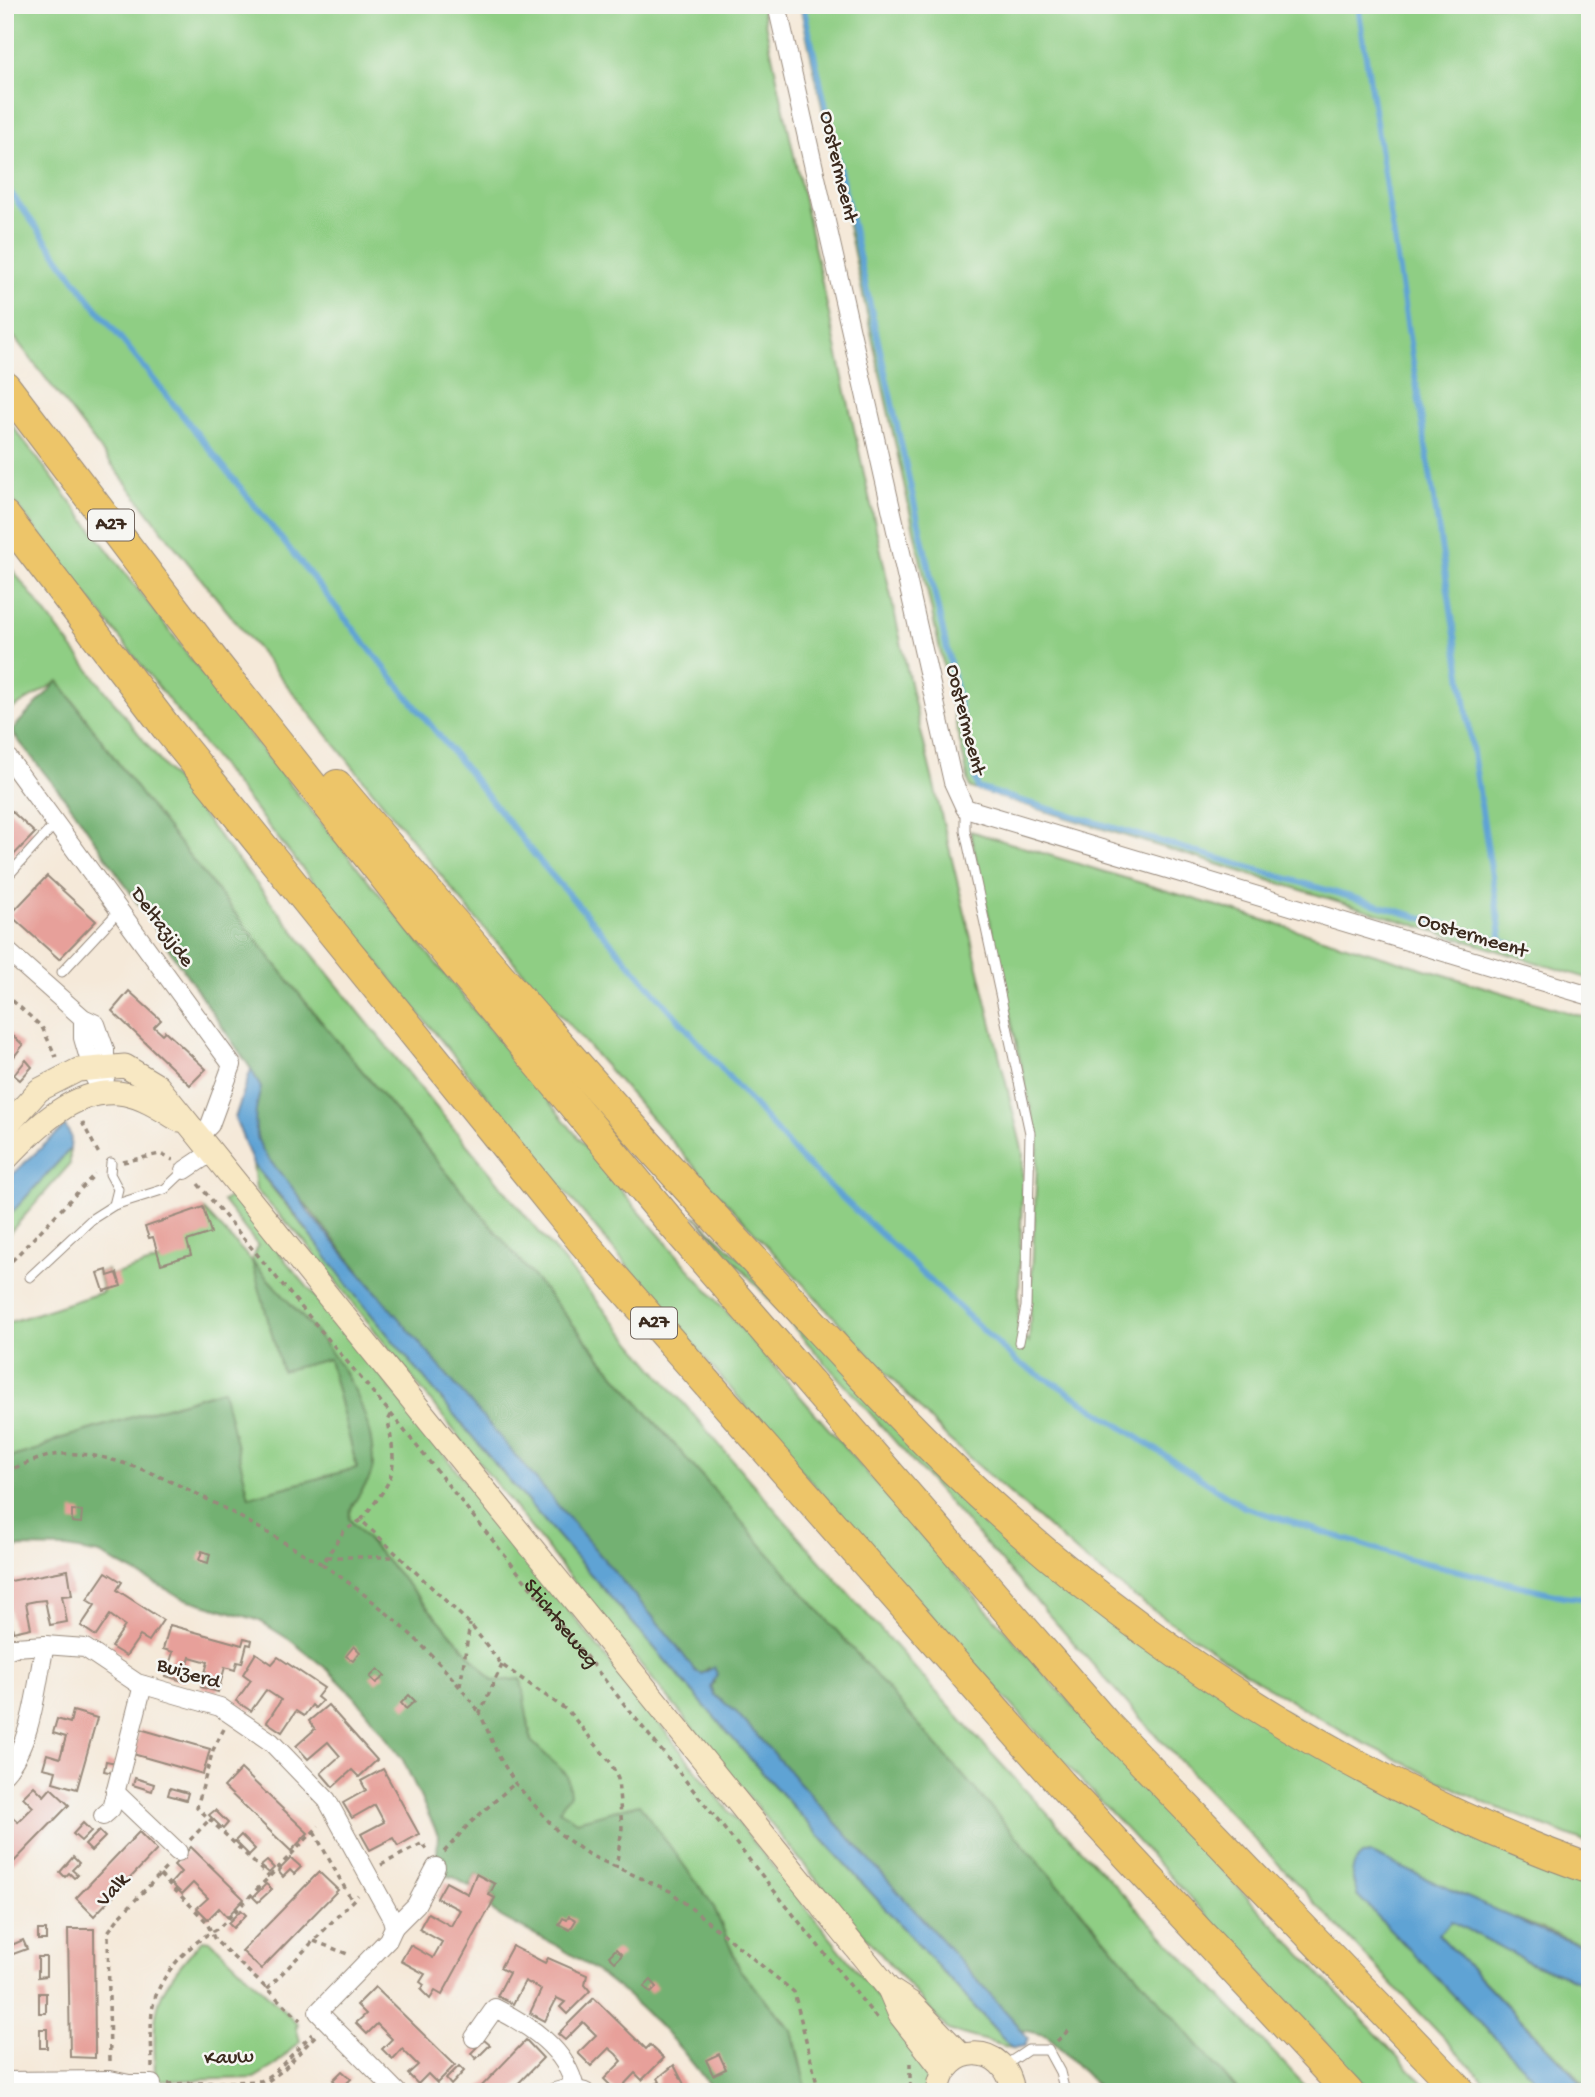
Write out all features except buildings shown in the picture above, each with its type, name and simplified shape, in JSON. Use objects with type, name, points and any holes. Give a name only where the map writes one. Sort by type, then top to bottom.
[{"type":"highway","name":"A27","points":[[5,386],[217,665],[417,918],[669,1220],[1106,1724],[1461,2092]]},
{"type":"highway","name":"A27","points":[[5,516],[174,737],[583,1242],[1061,1784],[1348,2092]]},
{"type":"highway","name":"A27","points":[[217,665],[250,682],[461,932],[677,1177],[877,1393],[1009,1521],[1122,1615],[1273,1716],[1395,1784],[1518,1842],[1590,1870]]},
{"type":"street","name":"Oostermeent","points":[[777,5],[953,782],[965,808],[1590,996]]},
{"type":"street","name":"Deltazijde","points":[[5,754],[232,1065],[210,1125],[200,1138]]},
{"type":"street","points":[[5,949],[99,1029],[98,1066],[102,1095],[74,1104],[51,1116],[5,1160]]},
{"type":"street","name":"Stichtseweg","points":[[98,1066],[125,1066],[158,1086],[889,1989],[900,2015],[941,2081]]},
{"type":"street","points":[[5,1128],[39,1090],[64,1074],[98,1066]]},
{"type":"street","name":"Stichtseweg","points":[[102,1095],[126,1094],[148,1102],[200,1138]]},
{"type":"street","points":[[185,1170],[200,1138]]},
{"type":"street","points":[[5,1773],[15,1763],[27,1726],[46,1645]]},
{"type":"street","name":"Buizerd","points":[[5,1651],[15,1647],[46,1645],[85,1648],[143,1685],[220,1707],[282,1752],[327,1800],[394,1927]]},
{"type":"street","points":[[103,1816],[111,1809],[143,1685]]},
{"type":"street","points":[[115,1792],[178,1852]]},
{"type":"street","points":[[390,2089],[319,2030],[318,2012],[388,1940],[394,1927],[416,1905],[436,1862]]},
{"type":"street","name":"Stichtseweg","points":[[889,1989],[912,2004],[962,2056]]},
{"type":"street","points":[[474,2038],[495,2008],[529,2026],[562,2058],[580,2090]]},
{"type":"street","points":[[941,2081],[962,2056],[977,2053],[992,2057],[1004,2066],[1012,2079],[1013,2092]]},
{"type":"street","points":[[5,2081],[110,2080],[129,2088],[152,2084]]},
{"type":"street","points":[[555,2092],[563,2088],[580,2090]]},
{"type":"lane","points":[[965,808],[965,831],[1030,1133],[1026,1307],[1019,1342]]},
{"type":"lane","points":[[5,879],[56,823]]},
{"type":"lane","points":[[62,972],[120,910]]},
{"type":"lane","points":[[111,1163],[110,1174],[118,1189],[114,1205]]},
{"type":"lane","points":[[30,1277],[92,1219],[114,1205],[166,1189],[185,1170]]},
{"type":"lane","points":[[1004,2066],[1028,2050],[1048,2050],[1060,2072],[1065,2092]]},
{"type":"path","points":[[5,994],[42,1027],[64,1074]]},
{"type":"path","name":"Stichtseweg","points":[[111,1163],[160,1154],[185,1170],[391,1414],[878,2020]]},
{"type":"path","points":[[5,1268],[91,1177],[111,1163]]},
{"type":"path","points":[[322,1564],[344,1531],[361,1520],[384,1492],[396,1462],[388,1421],[391,1414]]},
{"type":"path","points":[[5,1471],[60,1454],[116,1461],[187,1491],[322,1564],[361,1590],[403,1626],[460,1686],[480,1713],[498,1755],[515,1783],[560,1834],[589,1855],[670,1891],[794,1992],[819,2092]]},
{"type":"path","points":[[361,1520],[397,1557],[425,1578],[470,1624],[502,1665],[568,1711],[611,1763],[618,1779],[622,1828],[616,1868]]},
{"type":"path","points":[[327,1557],[397,1557]]},
{"type":"path","points":[[460,1686],[470,1624]]},
{"type":"path","points":[[480,1713],[502,1665]]},
{"type":"path","points":[[232,1716],[213,1750],[197,1807],[269,1877]]},
{"type":"path","points":[[267,1989],[370,1879],[423,1843],[436,1862],[469,1824],[515,1783]]},
{"type":"path","points":[[152,2084],[155,2000],[174,1966],[200,1937],[219,1928],[313,1831],[334,1814]]},
{"type":"path","name":"Valk","points":[[110,2057],[108,1932],[210,1819]]},
{"type":"path","points":[[313,1831],[352,1901]]},
{"type":"path","points":[[160,1875],[206,1921],[215,1940],[267,1989],[319,2030]]},
{"type":"path","points":[[313,1941],[343,1951],[363,1966]]},
{"type":"path","name":"Kauw","points":[[152,2084],[261,2081],[271,2076],[319,2030]]},
{"type":"path","points":[[906,2056],[912,2070],[910,2092]]},
{"type":"green space","points":[[5,5],[761,5],[917,715],[1023,1153],[1018,1331],[1029,1342],[1038,1142],[970,831],[1590,1019],[1590,1844],[1485,1803],[1348,1735],[1258,1681],[1147,1606],[1083,1558],[947,1438],[714,1189],[477,920],[172,543],[5,325]]},
{"type":"green space","points":[[800,5],[1590,5],[1590,979],[970,788]]},
{"type":"green space","points":[[5,416],[244,728],[630,1201],[970,1591],[1185,1831],[1431,2092],[1371,2092],[948,1635],[702,1355],[524,1142],[349,926],[5,490]]},
{"type":"green space","points":[[5,560],[353,1005],[593,1297],[839,1582],[1007,1770],[1311,2092],[1239,2092],[1167,2012],[645,1411],[498,1235],[319,1019],[145,800],[59,681],[5,713]]},
{"type":"green space","points":[[58,681],[145,800],[319,1019],[645,1411],[1239,2092],[1103,2092],[1048,2036],[1022,2030],[735,1711],[714,1695],[711,1687],[715,1682],[708,1668],[702,1674],[695,1671],[670,1637],[420,1346],[258,1146],[254,1114],[261,1088],[251,1069],[74,810],[11,731]]},
{"type":"green space","points":[[70,1149],[70,1164],[5,1238],[5,1220]]},
{"type":"green space","points":[[253,1164],[490,1458],[767,1778],[1012,2048],[948,2030],[833,1900],[588,1600],[304,1241],[256,1190]]},
{"type":"green space","points":[[232,1196],[386,1382],[900,2025],[920,2055],[927,2079],[927,2092],[807,2092],[795,2040],[785,2020],[764,2000],[740,1970],[713,1905],[559,1811],[531,1741],[528,1720],[349,1519],[373,1461],[329,1359],[357,1468],[249,1497],[222,1390],[56,1440],[39,1449],[5,1459],[5,1320],[7,1323],[103,1292],[98,1273],[107,1270],[109,1276],[161,1260],[204,1210],[252,1261],[258,1246],[223,1201]]},
{"type":"green space","points":[[694,1215],[1133,1630],[1590,1877],[1590,1948],[1484,1906],[1358,1896],[1547,2092],[1495,2092],[1150,1729]]},
{"type":"green space","points":[[252,1261],[331,1352],[360,1403],[369,1432],[373,1462],[369,1478],[353,1504],[349,1519],[493,1681],[521,1679],[531,1741],[567,1775],[570,1794],[559,1811],[577,1821],[639,1804],[713,1905],[740,1970],[792,2031],[807,2092],[714,2092],[663,2029],[623,1992],[580,1960],[495,1913],[490,1908],[495,1898],[489,1895],[495,1884],[476,1874],[470,1884],[472,1888],[453,1877],[436,1873],[438,1835],[403,1760],[355,1697],[328,1670],[290,1640],[258,1620],[183,1598],[100,1554],[67,1548],[20,1547],[5,1551],[5,1459],[39,1449],[56,1440],[223,1390],[249,1497],[357,1468],[329,1359],[282,1371]]},
{"type":"green space","points":[[1452,1920],[1528,1962],[1590,1985],[1590,2090],[1438,1934]]},
{"type":"green space","points":[[202,1940],[211,1941],[298,2024],[296,2027],[300,2041],[274,2066],[254,2078],[155,2081],[155,2034],[159,2003],[173,1976]]},
{"type":"water","points":[[251,1069],[261,1088],[256,1111],[256,1129],[260,1144],[309,1213],[670,1637],[695,1671],[702,1674],[714,1667],[717,1674],[711,1687],[714,1695],[735,1711],[1017,2024],[1028,2039],[1025,2046],[1012,2048],[767,1778],[490,1458],[355,1295],[292,1210],[253,1164],[235,1118]]},
{"type":"water","points":[[65,1126],[71,1136],[70,1149],[5,1220],[5,1181]]},
{"type":"water","points":[[1372,1854],[1542,1931],[1590,1948],[1590,1985],[1528,1962],[1452,1921],[1438,1934],[1590,2092],[1547,2092],[1358,1896],[1353,1879],[1354,1865],[1362,1855]]},
{"type":"waterway","points":[[803,5],[978,788],[1514,945]]},
{"type":"waterway","points":[[1358,5],[1502,941]]},
{"type":"waterway","points":[[5,185],[90,300],[542,864],[801,1159],[1017,1362],[1059,1386],[1244,1507],[1405,1558],[1563,1596],[1590,1599]]}]
